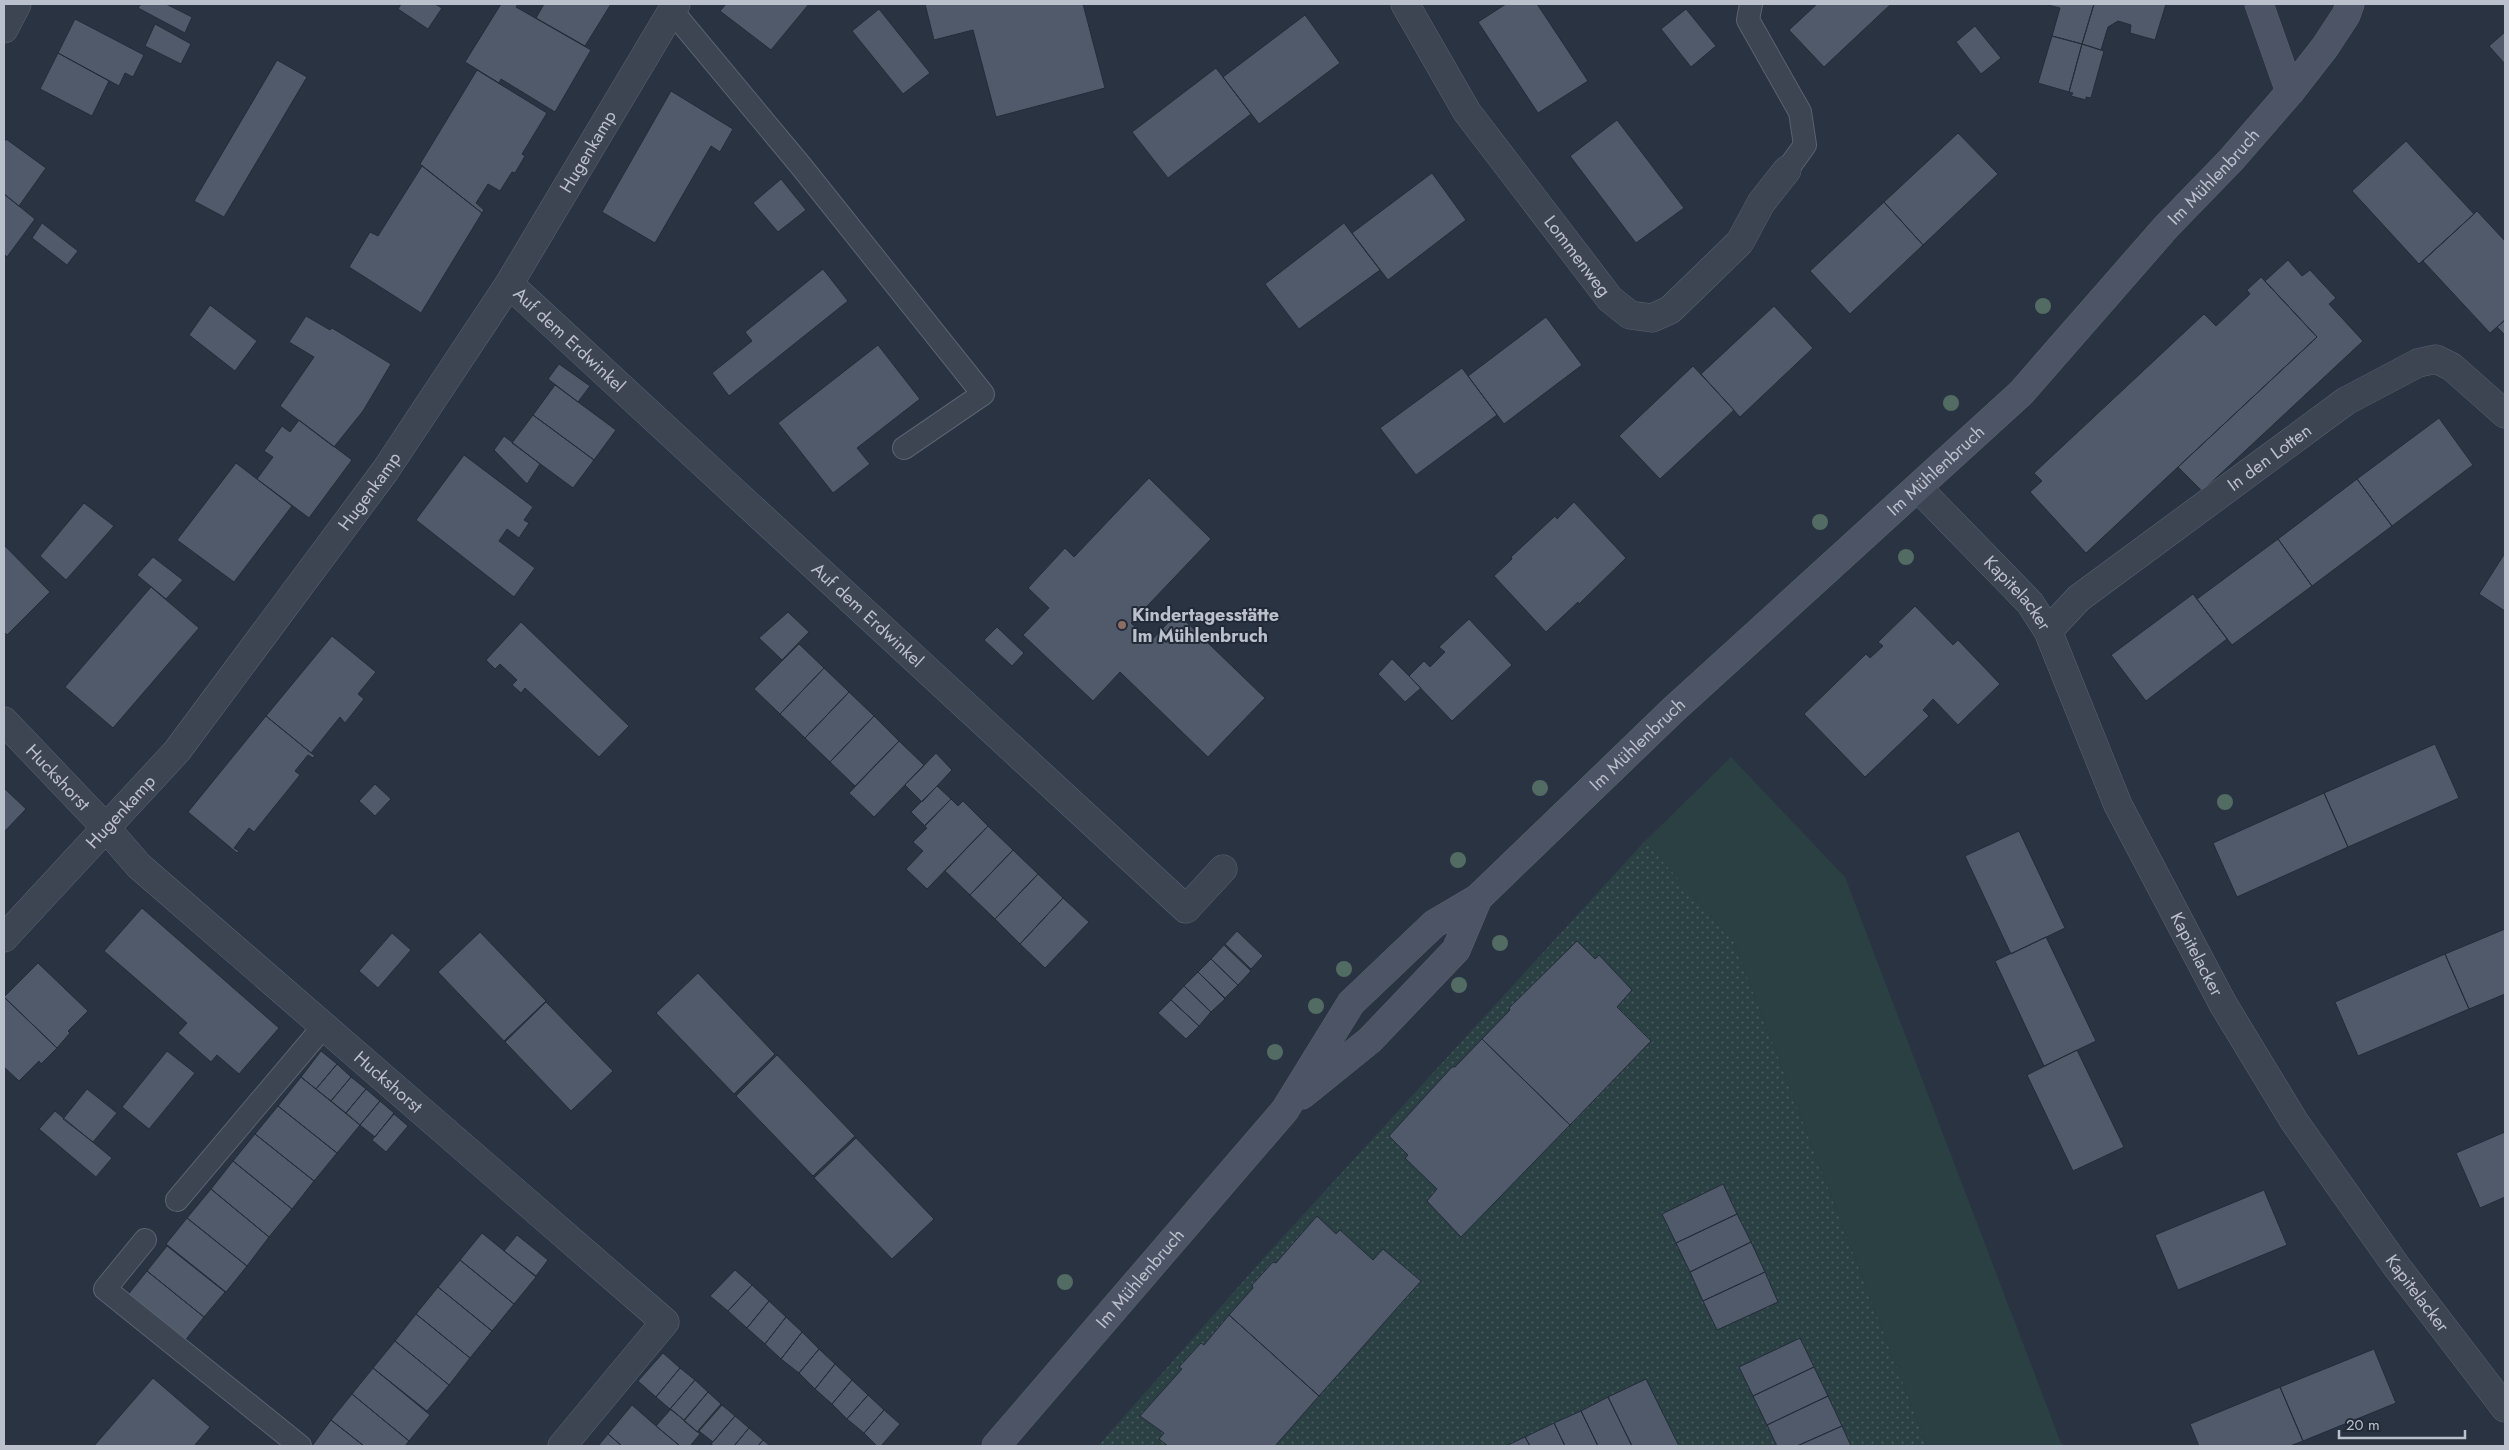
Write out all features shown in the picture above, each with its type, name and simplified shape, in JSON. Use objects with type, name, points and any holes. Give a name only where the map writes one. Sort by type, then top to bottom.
[{"type":"main road","points":[[2258,4],[2290,92]]},
{"type":"main road","name":"Im Mühlenbruch","points":[[996,1446],[1284,1110],[1351,1003],[1434,924],[1478,898],[1674,710],[2021,392],[2166,227],[2231,160],[2290,92],[2325,47],[2346,15],[2350,4]]},
{"type":"main road","name":"Im Mühlenbruch","points":[[1284,1110],[1370,1040],[1456,950],[1478,898]]},
{"type":"street","points":[[4,29],[17,4]]},
{"type":"street","name":"Lommenweg","points":[[1405,4],[1467,112],[1610,299],[1630,315],[1652,318],[1670,310],[1740,242],[1761,203],[1787,170]]},
{"type":"street","name":"Hugenkamp","points":[[4,938],[177,751],[385,472],[508,284],[674,7]]},
{"type":"street","name":"Auf dem Erdwinkel","points":[[508,284],[1186,909],[1223,869]]},
{"type":"street","name":"In den Lotten","points":[[2048,631],[2079,598],[2346,401],[2418,363],[2436,359],[2452,367],[2505,414]]},
{"type":"street","name":"Kapitelacker","points":[[1918,488],[2030,603],[2048,631],[2118,805],[2223,1004],[2294,1121],[2404,1277],[2505,1408]]},
{"type":"street","name":"Huckshorst","points":[[4,721],[106,828],[139,866],[665,1322],[562,1446]]},
{"type":"lane","points":[[1751,4],[1748,20],[1800,112],[1805,145],[1787,170]]},
{"type":"lane","points":[[674,7],[983,394],[904,448]]},
{"type":"lane","points":[[177,1200],[323,1027]]},
{"type":"lane","points":[[145,1240],[105,1289],[300,1446]]},
{"type":"green space","points":[[1731,757],[1845,877],[2061,1443],[2068,1446],[1927,1446],[1734,942],[1645,841]]},
{"type":"green space","points":[[1645,841],[1734,942],[1927,1446],[1098,1446],[1269,1252]]},
{"type":"building","points":[[141,4],[166,4],[192,17],[185,33],[138,8]]},
{"type":"building","points":[[401,4],[435,4],[442,8],[428,29],[398,9]]},
{"type":"building","points":[[501,4],[518,4],[516,7],[591,50],[555,112],[501,79],[499,83],[465,62]]},
{"type":"building","points":[[544,4],[611,4],[585,46],[536,18]]},
{"type":"building","points":[[726,4],[809,4],[771,50],[720,11]]},
{"type":"building","points":[[925,4],[1083,4],[1105,88],[996,117],[973,30],[934,40]]},
{"type":"building","points":[[1506,4],[1537,4],[1588,81],[1538,113],[1478,22]]},
{"type":"building","points":[[1817,4],[1891,4],[1824,67],[1789,30]]},
{"type":"building","points":[[2044,4],[2094,4],[2082,44],[2052,36],[2060,8]]},
{"type":"building","points":[[2094,4],[2166,4],[2155,40],[2130,33],[2131,25],[2118,21],[2108,27],[2101,50],[2082,44]]},
{"type":"building","points":[[879,9],[930,73],[903,94],[852,31]]},
{"type":"building","points":[[1686,9],[1716,46],[1691,67],[1661,29]]},
{"type":"building","points":[[1305,15],[1340,63],[1259,124],[1223,77]]},
{"type":"building","points":[[75,19],[144,55],[133,77],[125,73],[119,86],[58,53]]},
{"type":"building","points":[[155,24],[191,44],[181,64],[145,46]]},
{"type":"building","points":[[1975,26],[2001,58],[1981,74],[1956,42]]},
{"type":"building","points":[[2505,32],[2505,64],[2489,46]]},
{"type":"building","points":[[2052,36],[2082,44],[2069,92],[2038,83]]},
{"type":"building","points":[[2082,44],[2104,51],[2091,98],[2086,97],[2086,100],[2071,96],[2073,93],[2069,92]]},
{"type":"building","points":[[58,53],[109,81],[92,116],[40,89]]},
{"type":"building","points":[[277,60],[307,77],[224,217],[194,201]]},
{"type":"building","points":[[1216,68],[1251,114],[1168,178],[1132,132]]},
{"type":"building","points":[[477,70],[547,113],[522,154],[525,156],[515,173],[512,172],[500,191],[488,184],[476,203],[484,210],[482,213],[420,164]]},
{"type":"building","points":[[671,91],[733,129],[720,152],[711,146],[655,243],[602,212]]},
{"type":"building","points":[[1617,120],[1684,208],[1636,243],[1570,156]]},
{"type":"building","points":[[1958,133],[1998,174],[1923,245],[1884,202]]},
{"type":"building","points":[[6,139],[46,168],[19,206],[4,194],[4,142]]},
{"type":"building","points":[[2406,141],[2474,214],[2419,264],[2352,191]]},
{"type":"building","points":[[422,166],[482,213],[421,313],[349,267],[370,232],[378,236]]},
{"type":"building","points":[[1432,173],[1466,220],[1388,280],[1352,233]]},
{"type":"building","points":[[781,179],[806,210],[778,232],[753,203]]},
{"type":"building","points":[[4,194],[35,219],[7,257],[4,254]]},
{"type":"building","points":[[1884,202],[1923,245],[1850,314],[1810,271]]},
{"type":"building","points":[[2477,211],[2505,241],[2505,320],[2490,333],[2423,261]]},
{"type":"building","points":[[42,223],[78,251],[67,265],[32,238]]},
{"type":"building","points":[[1344,223],[1380,270],[1299,329],[1265,284]]},
{"type":"building","points":[[2288,260],[2302,276],[2310,270],[2336,298],[2329,304],[2363,341],[2202,491],[2178,467],[2317,337],[2265,281]]},
{"type":"building","points":[[823,269],[848,301],[729,396],[712,373],[752,341],[745,332]]},
{"type":"building","points":[[2261,277],[2317,337],[2086,553],[2030,492],[2042,481],[2034,473],[2204,314],[2216,326],[2250,294],[2247,290]]},
{"type":"building","points":[[210,305],[257,341],[235,371],[189,335]]},
{"type":"building","points":[[1774,306],[1813,348],[1740,417],[1701,374]]},
{"type":"building","points":[[306,316],[330,330],[332,328],[391,364],[363,411],[334,447],[280,406],[314,357],[289,342]]},
{"type":"building","points":[[1546,317],[1582,365],[1504,424],[1468,376]]},
{"type":"building","points":[[2505,320],[2505,335],[2497,327]]},
{"type":"building","points":[[878,345],[920,399],[857,448],[870,464],[833,493],[778,423]]},
{"type":"building","points":[[559,364],[590,386],[578,402],[548,379]]},
{"type":"building","points":[[1693,366],[1734,410],[1660,479],[1619,436]]},
{"type":"building","points":[[1462,368],[1497,415],[1416,475],[1380,428]]},
{"type":"building","points":[[555,385],[616,430],[594,460],[533,415]]},
{"type":"building","points":[[533,415],[594,460],[573,488],[512,443]]},
{"type":"building","points":[[2439,418],[2473,465],[2392,526],[2357,479]]},
{"type":"building","points":[[299,420],[352,460],[309,518],[257,479],[273,457],[264,451],[282,426],[290,432]]},
{"type":"building","points":[[504,436],[540,464],[527,484],[494,450]]},
{"type":"building","points":[[464,455],[533,507],[524,520],[529,523],[519,538],[507,529],[499,541],[535,568],[514,597],[416,520]]},
{"type":"building","points":[[236,463],[292,506],[234,582],[177,540]]},
{"type":"building","points":[[1149,478],[1211,539],[1131,623],[1150,642],[1177,613],[1265,698],[1208,757],[1120,672],[1093,701],[1023,635],[1049,608],[1028,588],[1065,548],[1074,557]]},
{"type":"building","points":[[2357,479],[2392,526],[2312,586],[2278,539]]},
{"type":"building","points":[[1574,502],[1626,558],[1579,604],[1578,602],[1546,632],[1494,576],[1512,559],[1511,557],[1555,516],[1557,519]]},
{"type":"building","points":[[84,503],[114,526],[66,580],[40,556]]},
{"type":"building","points":[[2278,539],[2312,586],[2232,645],[2197,599]]},
{"type":"building","points":[[4,545],[50,592],[7,635],[4,632]]},
{"type":"building","points":[[2505,553],[2505,611],[2479,594]]},
{"type":"building","points":[[153,557],[183,580],[166,599],[137,575]]},
{"type":"building","points":[[151,587],[199,628],[113,728],[65,687]]},
{"type":"building","points":[[2193,594],[2227,639],[2146,701],[2111,655]]},
{"type":"building","points":[[1915,606],[1953,645],[1958,640],[2000,684],[1958,725],[1933,699],[1923,710],[1929,716],[1865,777],[1804,714],[1866,654],[1870,658],[1883,646],[1878,642]]},
{"type":"building","points":[[788,612],[809,632],[782,660],[759,638]]},
{"type":"building","points":[[1469,619],[1512,665],[1452,721],[1409,676],[1424,661],[1430,667],[1445,652],[1439,647]]},
{"type":"building","points":[[521,622],[629,726],[599,757],[525,688],[521,693],[512,685],[517,680],[500,664],[495,669],[486,660]]},
{"type":"building","points":[[997,627],[1024,653],[1012,666],[984,640]]},
{"type":"building","points":[[332,636],[376,672],[358,694],[364,699],[345,723],[340,717],[311,753],[266,716]]},
{"type":"building","points":[[799,644],[824,668],[780,714],[754,689]]},
{"type":"building","points":[[1392,659],[1421,688],[1405,702],[1378,674]]},
{"type":"building","points":[[824,668],[849,692],[805,738],[780,714]]},
{"type":"building","points":[[849,692],[874,716],[830,762],[805,738]]},
{"type":"building","points":[[266,716],[315,756],[313,758],[308,755],[295,771],[300,775],[254,832],[249,828],[234,848],[239,851],[237,853],[188,812]]},
{"type":"building","points":[[874,716],[899,741],[855,786],[830,762]]},
{"type":"building","points":[[899,741],[924,765],[874,817],[849,793]]},
{"type":"building","points":[[2435,744],[2459,798],[2348,847],[2324,793]]},
{"type":"building","points":[[936,753],[952,770],[922,802],[905,785]]},
{"type":"building","points":[[375,784],[391,799],[375,816],[359,801]]},
{"type":"building","points":[[937,786],[951,799],[925,826],[911,812]]},
{"type":"building","points":[[4,788],[26,809],[4,832]]},
{"type":"building","points":[[2324,793],[2348,847],[2237,897],[2213,843]]},
{"type":"building","points":[[951,799],[958,806],[963,801],[988,826],[927,889],[906,869],[923,851],[913,842],[927,828],[924,826]]},
{"type":"building","points":[[988,826],[1013,850],[970,895],[945,871]]},
{"type":"building","points":[[2019,831],[2065,928],[2011,954],[1965,856]]},
{"type":"building","points":[[1013,850],[1038,874],[995,919],[970,895]]},
{"type":"building","points":[[1038,874],[1063,898],[1020,944],[995,919]]},
{"type":"building","points":[[1063,898],[1089,922],[1045,968],[1020,944]]},
{"type":"building","points":[[142,908],[279,1028],[239,1074],[217,1055],[211,1062],[178,1033],[187,1023],[104,951]]},
{"type":"building","points":[[2505,929],[2505,994],[2469,1009],[2445,954]]},
{"type":"building","points":[[1237,931],[1263,956],[1251,969],[1225,944]]},
{"type":"building","points":[[480,932],[546,1001],[504,1041],[438,972]]},
{"type":"building","points":[[392,933],[411,950],[378,988],[359,971]]},
{"type":"building","points":[[2046,937],[2096,1041],[2044,1066],[1995,961]]},
{"type":"building","points":[[1577,941],[1595,959],[1599,955],[1632,990],[1617,1007],[1651,1041],[1570,1125],[1482,1039],[1510,1010],[1509,1008]]},
{"type":"building","points":[[1224,945],[1251,971],[1238,985],[1211,959]]},
{"type":"building","points":[[2445,954],[2469,1009],[2358,1056],[2335,1002]]},
{"type":"building","points":[[1211,959],[1238,985],[1225,998],[1198,972]]},
{"type":"building","points":[[38,963],[88,1011],[68,1031],[70,1033],[57,1048],[4,997]]},
{"type":"building","points":[[1198,972],[1225,999],[1211,1012],[1184,986]]},
{"type":"building","points":[[698,973],[775,1054],[734,1094],[656,1013]]},
{"type":"building","points":[[1184,986],[1211,1012],[1199,1026],[1171,1000]]},
{"type":"building","points":[[4,997],[57,1048],[41,1064],[39,1061],[19,1081],[4,1067]]},
{"type":"building","points":[[1171,1000],[1199,1026],[1186,1039],[1158,1013]]},
{"type":"building","points":[[546,1002],[613,1071],[571,1111],[505,1042]]},
{"type":"building","points":[[1482,1039],[1570,1125],[1461,1237],[1427,1201],[1437,1189],[1405,1158],[1408,1155],[1389,1136],[1452,1067],[1455,1067]]},
{"type":"building","points":[[2077,1050],[2124,1147],[2073,1171],[2027,1075]]},
{"type":"building","points":[[167,1051],[195,1073],[149,1129],[122,1107]]},
{"type":"building","points":[[321,1051],[337,1064],[316,1089],[301,1077]]},
{"type":"building","points":[[777,1055],[855,1136],[813,1176],[736,1096]]},
{"type":"building","points":[[337,1064],[351,1077],[331,1101],[316,1089]]},
{"type":"building","points":[[301,1077],[360,1125],[337,1153],[278,1106]]},
{"type":"building","points":[[351,1077],[366,1089],[346,1113],[331,1101]]},
{"type":"building","points":[[87,1089],[117,1113],[93,1142],[63,1119]]},
{"type":"building","points":[[366,1089],[380,1101],[360,1125],[346,1113]]},
{"type":"building","points":[[380,1101],[394,1113],[375,1137],[360,1125]]},
{"type":"building","points":[[278,1106],[337,1153],[314,1181],[255,1134]]},
{"type":"building","points":[[55,1111],[112,1158],[96,1177],[39,1129]]},
{"type":"building","points":[[394,1114],[408,1126],[386,1152],[372,1140]]},
{"type":"building","points":[[2505,1132],[2505,1197],[2480,1208],[2456,1153]]},
{"type":"building","points":[[255,1134],[314,1181],[292,1209],[233,1161]]},
{"type":"building","points":[[856,1138],[934,1219],[892,1259],[814,1178]]},
{"type":"building","points":[[233,1161],[292,1209],[269,1237],[211,1189]]},
{"type":"building","points":[[1723,1184],[1737,1214],[1676,1243],[1662,1214]]},
{"type":"building","points":[[211,1189],[269,1237],[247,1266],[187,1218]]},
{"type":"building","points":[[2264,1190],[2287,1245],[2178,1290],[2155,1235]]},
{"type":"building","points":[[1737,1214],[1751,1242],[1690,1272],[1676,1243]]},
{"type":"building","points":[[1317,1216],[1336,1234],[1340,1230],[1373,1260],[1383,1249],[1421,1281],[1319,1396],[1229,1315],[1253,1288],[1252,1285],[1273,1262],[1276,1263]]},
{"type":"building","points":[[187,1218],[247,1266],[226,1292],[166,1244]]},
{"type":"building","points":[[482,1233],[536,1277],[514,1304],[460,1260]]},
{"type":"building","points":[[517,1235],[548,1260],[536,1276],[504,1251]]},
{"type":"building","points":[[1751,1242],[1765,1272],[1703,1301],[1690,1272]]},
{"type":"building","points":[[167,1246],[225,1292],[204,1317],[147,1271]]},
{"type":"building","points":[[460,1260],[514,1304],[492,1331],[438,1287]]},
{"type":"building","points":[[735,1270],[752,1285],[728,1311],[710,1296]]},
{"type":"building","points":[[147,1271],[204,1317],[183,1343],[126,1297]]},
{"type":"building","points":[[1765,1272],[1778,1302],[1717,1330],[1703,1301]]},
{"type":"building","points":[[752,1285],[769,1301],[747,1328],[728,1311]]},
{"type":"building","points":[[438,1287],[492,1331],[470,1358],[416,1314]]},
{"type":"building","points":[[769,1301],[786,1317],[765,1344],[747,1328]]},
{"type":"building","points":[[416,1314],[470,1358],[449,1385],[395,1341]]},
{"type":"building","points":[[1229,1315],[1319,1396],[1275,1446],[1168,1446],[1159,1439],[1164,1433],[1140,1416],[1182,1369],[1179,1367],[1201,1343],[1204,1345]]},
{"type":"building","points":[[786,1317],[802,1332],[781,1359],[765,1344]]},
{"type":"building","points":[[802,1332],[819,1349],[799,1373],[781,1359]]},
{"type":"building","points":[[1800,1338],[1814,1367],[1753,1396],[1739,1367]]},
{"type":"building","points":[[395,1341],[449,1385],[427,1411],[373,1368]]},
{"type":"building","points":[[819,1349],[835,1364],[815,1389],[799,1373]]},
{"type":"building","points":[[2374,1349],[2396,1403],[2303,1441],[2280,1387]]},
{"type":"building","points":[[663,1353],[680,1368],[656,1397],[638,1381]]},
{"type":"building","points":[[835,1364],[852,1380],[832,1404],[815,1389]]},
{"type":"building","points":[[1814,1367],[1828,1396],[1767,1425],[1753,1396]]},
{"type":"building","points":[[373,1368],[430,1415],[409,1441],[352,1394]]},
{"type":"building","points":[[680,1368],[695,1380],[670,1409],[656,1397]]},
{"type":"building","points":[[153,1378],[210,1427],[194,1446],[94,1446]]},
{"type":"building","points":[[1646,1379],[1679,1446],[1632,1446],[1608,1397]]},
{"type":"building","points":[[695,1380],[708,1392],[684,1420],[670,1409]]},
{"type":"building","points":[[852,1380],[868,1395],[847,1419],[832,1404]]},
{"type":"building","points":[[2280,1387],[2303,1441],[2290,1446],[2199,1446],[2190,1424]]},
{"type":"building","points":[[708,1392],[721,1404],[697,1432],[684,1421]]},
{"type":"building","points":[[352,1394],[409,1441],[405,1446],[364,1446],[331,1420]]},
{"type":"building","points":[[868,1395],[884,1410],[864,1433],[847,1419]]},
{"type":"building","points":[[1828,1396],[1842,1426],[1797,1446],[1777,1446],[1767,1425]]},
{"type":"building","points":[[1608,1397],[1632,1446],[1598,1446],[1581,1411]]},
{"type":"building","points":[[632,1405],[680,1446],[622,1446],[608,1434]]},
{"type":"building","points":[[722,1405],[735,1416],[713,1442],[699,1431]]},
{"type":"building","points":[[671,1409],[700,1434],[690,1446],[680,1446],[656,1426]]},
{"type":"building","points":[[884,1410],[900,1424],[881,1446],[877,1446],[864,1433]]},
{"type":"building","points":[[1581,1411],[1598,1446],[1565,1446],[1554,1423]]},
{"type":"building","points":[[735,1416],[749,1428],[734,1446],[714,1446],[711,1444]]},
{"type":"building","points":[[331,1420],[364,1446],[312,1446]]},
{"type":"building","points":[[1554,1423],[1565,1446],[1530,1446],[1525,1437]]},
{"type":"building","points":[[1842,1426],[1851,1446],[1797,1446]]},
{"type":"building","points":[[749,1428],[763,1440],[758,1446],[734,1446]]},
{"type":"building","points":[[608,1434],[622,1446],[598,1446]]},
{"type":"building","points":[[1525,1437],[1530,1446],[1506,1446]]},
{"type":"building","points":[[763,1440],[770,1446],[758,1446]]},
{"type":"place","name":"Kindertagesstätte Im Mühlenbruch","points":[[1122,625]]}]
